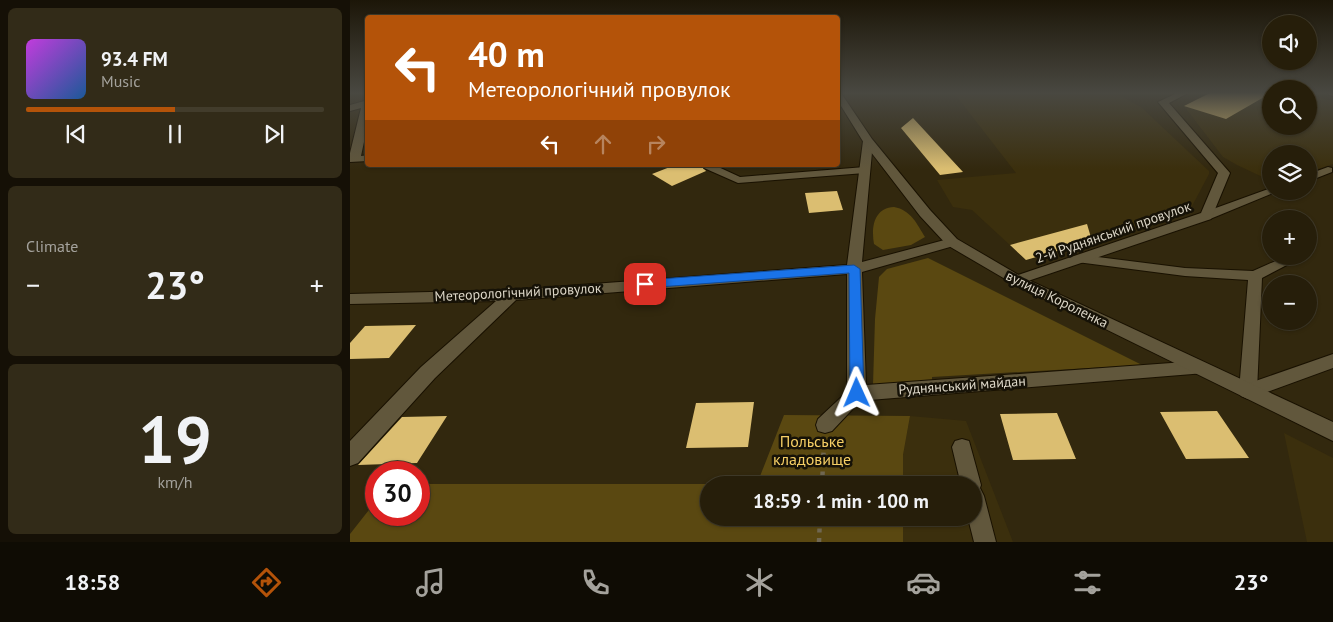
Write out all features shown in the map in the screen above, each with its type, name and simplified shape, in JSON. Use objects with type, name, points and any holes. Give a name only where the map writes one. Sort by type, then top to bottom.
[{"type":"street","points":[[364,118],[354,160],[365,158]]},
{"type":"street","name":"вулиця Короленка","points":[[853,118],[868,141],[925,213],[952,242],[1017,280],[1333,432]]},
{"type":"street","name":"2-й Руднянський провулок","points":[[1017,280],[1206,216],[1224,173],[1177,118]]},
{"type":"street","points":[[857,393],[854,269],[868,141]]},
{"type":"street","name":"Метеорологічний провулок","points":[[350,299],[512,295],[777,273],[854,269],[952,242]]},
{"type":"street","points":[[350,456],[370,432],[453,347],[512,295]]},
{"type":"street","points":[[1248,391],[1333,361]]},
{"type":"street","name":"Руднянський майдан","points":[[857,393],[1199,368]]},
{"type":"lane","points":[[710,167],[738,180],[865,170]]},
{"type":"lane","points":[[1317,175],[1328,170]]},
{"type":"lane","points":[[1206,216],[1262,195]]},
{"type":"lane","points":[[1082,259],[1185,272],[1255,276],[1279,265]]},
{"type":"lane","points":[[1248,391],[1255,276]]},
{"type":"lane","points":[[824,425],[857,393]]},
{"type":"lane","points":[[962,447],[969,476]]},
{"type":"lane","points":[[981,526],[985,542]]},
{"type":"path","points":[[822,476],[824,425]]},
{"type":"path","points":[[819,542],[820,526]]},
{"type":"shaded area","points":[[974,118],[1153,118],[1209,171],[1190,210],[1026,260],[972,210],[953,207],[937,180],[1016,173]]},
{"type":"shaded area","points":[[1193,118],[1262,118],[1262,135],[1317,135],[1317,118],[1333,118],[1333,164],[1317,169],[1317,145],[1262,145],[1262,177],[1223,157]]},
{"type":"shaded area","points":[[910,416],[966,421],[1013,542],[903,542],[903,526],[982,526],[982,476],[903,476],[903,455]]},
{"type":"shaded area","points":[[1284,433],[1333,458],[1333,542],[1307,542]]},
{"type":"green space","points":[[894,207],[909,214],[925,237],[911,245],[883,250],[874,244],[873,231],[875,220],[882,211]]},
{"type":"green space","points":[[928,258],[1142,365],[932,377],[932,382],[873,385],[875,319],[879,277],[887,269]]},
{"type":"green space","name":"Польське кладовище","points":[[784,415],[910,416],[903,455],[903,476],[760,476]]},
{"type":"green space","name":"Польське кладовище","points":[[430,484],[700,484],[700,526],[903,526],[903,542],[350,542],[350,534],[365,515],[365,526],[430,526]]},
{"type":"building","points":[[913,118],[963,172],[940,175],[901,128]]},
{"type":"building","points":[[670,167],[703,167],[706,171],[672,186],[652,174]]},
{"type":"building","points":[[837,191],[843,210],[809,213],[805,193]]},
{"type":"building","points":[[1087,224],[1092,241],[1026,260],[1010,245]]},
{"type":"building","points":[[416,325],[389,358],[350,359],[350,343],[365,326]]},
{"type":"building","points":[[754,402],[748,447],[686,448],[696,403]]},
{"type":"building","points":[[1217,411],[1249,458],[1186,459],[1160,412]]},
{"type":"building","points":[[1057,413],[1076,459],[1013,460],[1000,414]]},
{"type":"building","points":[[447,416],[418,461],[365,461],[365,465],[358,465],[402,417]]},
{"type":"route","points":[[645,284],[777,273],[854,269],[857,393]]}]
